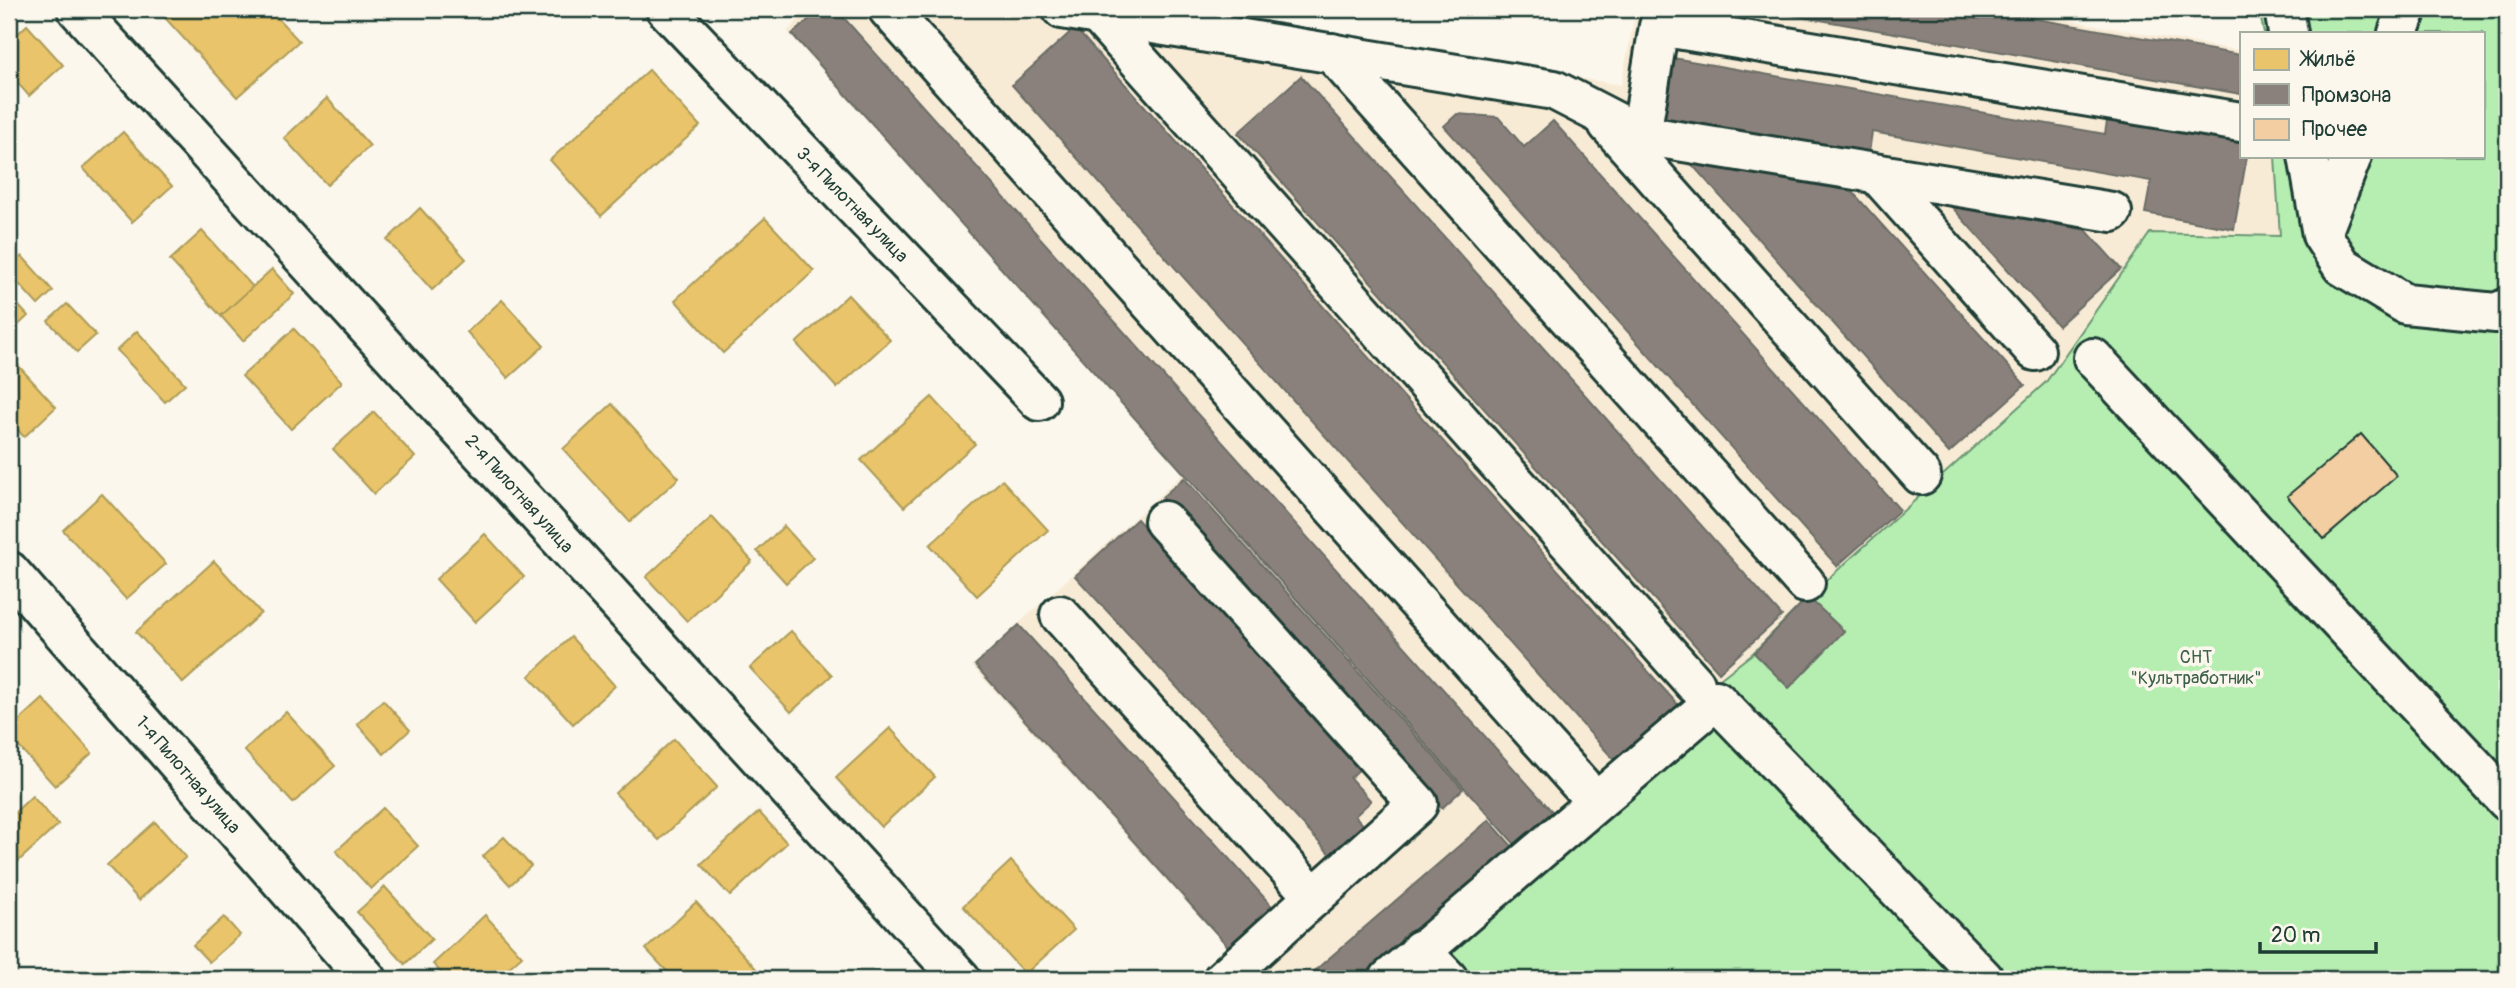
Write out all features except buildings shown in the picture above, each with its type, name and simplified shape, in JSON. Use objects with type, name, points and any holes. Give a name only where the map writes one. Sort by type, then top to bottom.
[{"type":"street","name":"2-я Пилотная улица","points":[[77,9],[961,979]]},
{"type":"street","name":"3-я Пилотная улица","points":[[666,9],[1039,401]]},
{"type":"street","points":[[888,9],[1581,785]]},
{"type":"street","points":[[2284,9],[2288,32]]},
{"type":"street","points":[[2398,32],[2407,9]]},
{"type":"street","points":[[1080,12],[1554,90],[1641,135],[2112,212]]},
{"type":"street","points":[[1080,12],[1695,684]]},
{"type":"street","points":[[1641,135],[1659,26],[2240,122]]},
{"type":"street","points":[[1332,53],[1805,583]]},
{"type":"street","points":[[1597,112],[1921,475]]},
{"type":"street","points":[[2308,158],[2322,235],[2342,266],[2405,304],[2496,313],[2507,308]]},
{"type":"street","points":[[2322,235],[2351,158]]},
{"type":"street","points":[[1877,174],[2035,351]]},
{"type":"street","points":[[2093,358],[2507,801]]},
{"type":"street","points":[[1164,522],[1418,804],[1223,979]]},
{"type":"street","name":"1-я Пилотная улица","points":[[9,571],[367,979]]},
{"type":"street","points":[[1060,615],[1314,897]]},
{"type":"street","points":[[1389,979],[1716,700],[1984,979]]},
{"type":"street","points":[[1420,950],[1448,979]]},
{"type":"shaded area","points":[[810,9],[1157,9],[1621,85],[1636,9],[2006,9],[2240,51],[2240,158],[2275,158],[2281,236],[2150,233],[2046,382],[1808,597],[1753,653],[1374,979],[1256,979],[972,666],[1183,474],[787,31]]},
{"type":"green space","name":"СНТ \"Культработник\"","points":[[2259,9],[2507,9],[2507,979],[1374,979],[1706,690],[1753,653],[1808,597],[2046,382],[2150,233],[2280,236],[2275,158],[2484,158],[2484,32],[2264,32]]}]
